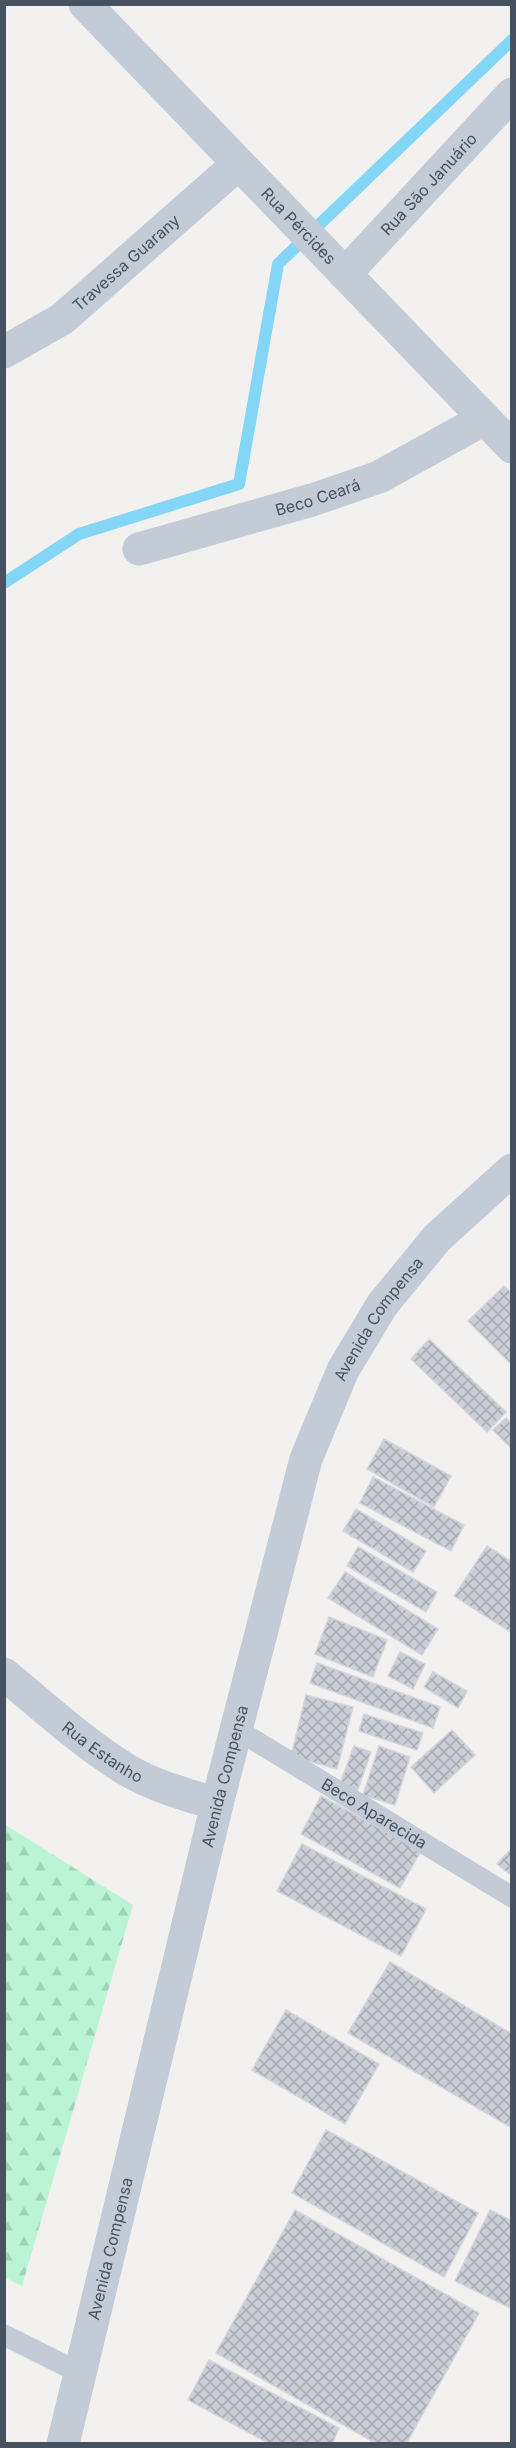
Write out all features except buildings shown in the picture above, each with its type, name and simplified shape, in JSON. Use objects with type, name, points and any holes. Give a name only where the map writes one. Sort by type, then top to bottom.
[{"type":"street","name":"Rua Pércides","points":[[85,4],[512,447]]},
{"type":"street","name":"Rua São Januário","points":[[345,273],[512,94]]},
{"type":"street","name":"Travessa Guarany","points":[[4,352],[62,320],[238,164]]},
{"type":"street","name":"Beco Ceará","points":[[139,549],[312,500],[379,477],[484,419]]},
{"type":"street","name":"Avenida Compensa","points":[[63,2444],[217,1804],[306,1459],[343,1370],[382,1305],[437,1238],[512,1170]]},
{"type":"street","name":"Rua Estanho","points":[[4,1674],[90,1744],[129,1771],[174,1791],[217,1804]]},
{"type":"lane","name":"Beco Aparecida","points":[[236,1729],[512,1897]]},
{"type":"lane","points":[[4,2335],[80,2373]]},
{"type":"green space","points":[[4,1824],[133,1905],[22,2286],[4,2277]]},
{"type":"waterway","points":[[4,583],[79,534],[239,484],[278,264],[512,40]]}]
